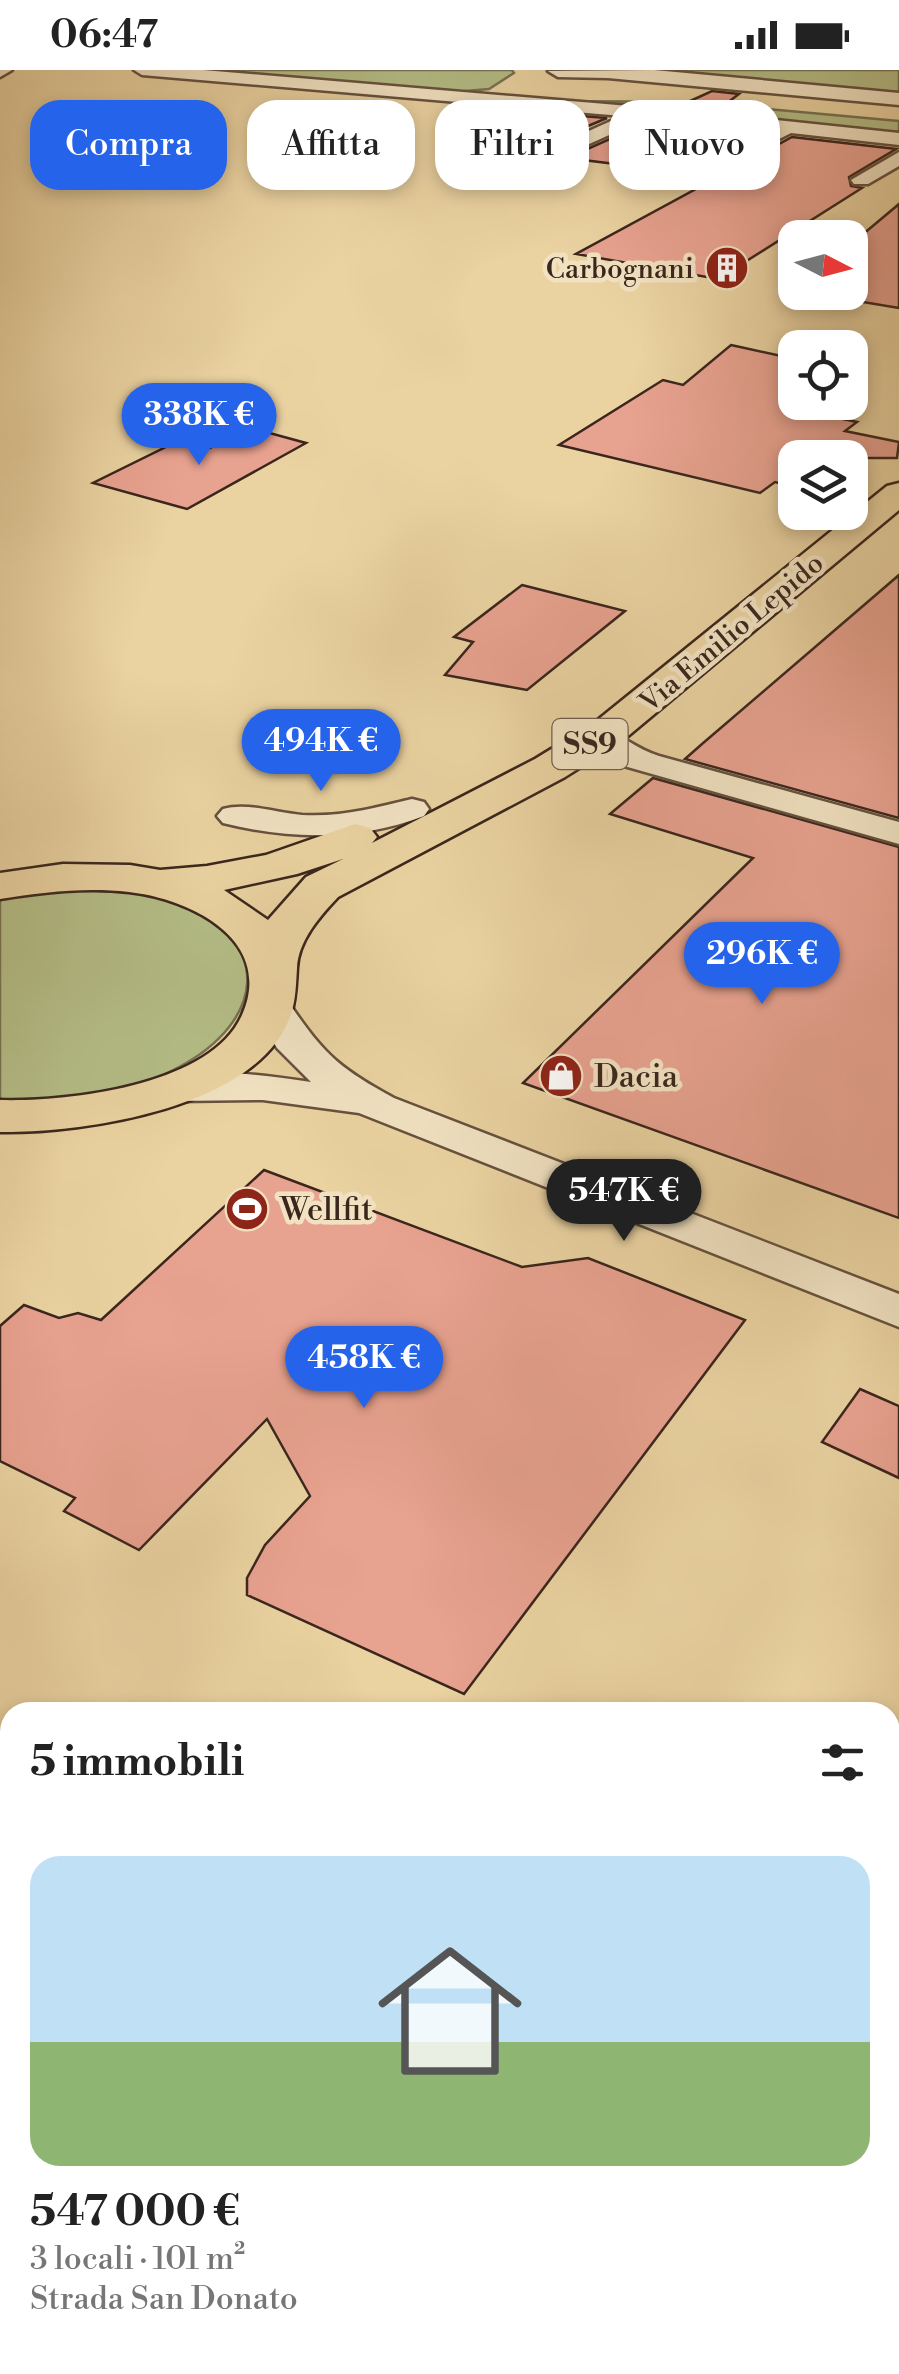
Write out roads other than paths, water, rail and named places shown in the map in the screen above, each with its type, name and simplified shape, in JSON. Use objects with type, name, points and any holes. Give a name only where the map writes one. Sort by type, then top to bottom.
[{"type":"main road","points":[[868,487],[899,462]]},
{"type":"main road","name":"Via Emilio Lepido","points":[[272,985],[292,919],[322,887],[600,738],[899,493]]},
{"type":"main road","name":"Via Emilio Lepido","points":[[154,884],[215,880],[294,864],[412,809],[578,720],[814,530]]},
{"type":"main road","name":"SS9","points":[[0,886],[93,877],[154,884],[201,897],[256,934],[272,985],[262,1023],[238,1050],[176,1088],[144,1100],[72,1114],[0,1116]]},
{"type":"main road","name":"SS9","points":[[0,1158],[72,1114]]},
{"type":"street","points":[[142,70],[609,109]]},
{"type":"street","points":[[492,99],[545,73],[603,71],[899,100]]},
{"type":"street","points":[[780,125],[899,140]]},
{"type":"street","points":[[780,131],[789,126]]},
{"type":"street","points":[[861,180],[899,158]]},
{"type":"street","points":[[600,738],[634,759],[899,833]]},
{"type":"street","name":"Via Emilio Lepido","points":[[215,880],[241,872],[256,860],[263,847],[264,838],[258,826],[234,816],[328,826],[380,820],[412,809]]},
{"type":"street","points":[[272,985],[291,1044],[306,1062],[378,1107],[899,1310]]},
{"type":"street","points":[[176,1088],[279,1089],[378,1107]]},
{"type":"place","name":"Carbognani","points":[[727,268]]},
{"type":"place","name":"Dacia","points":[[561,1076]]},
{"type":"place","name":"Wellfit","points":[[247,1209]]}]
